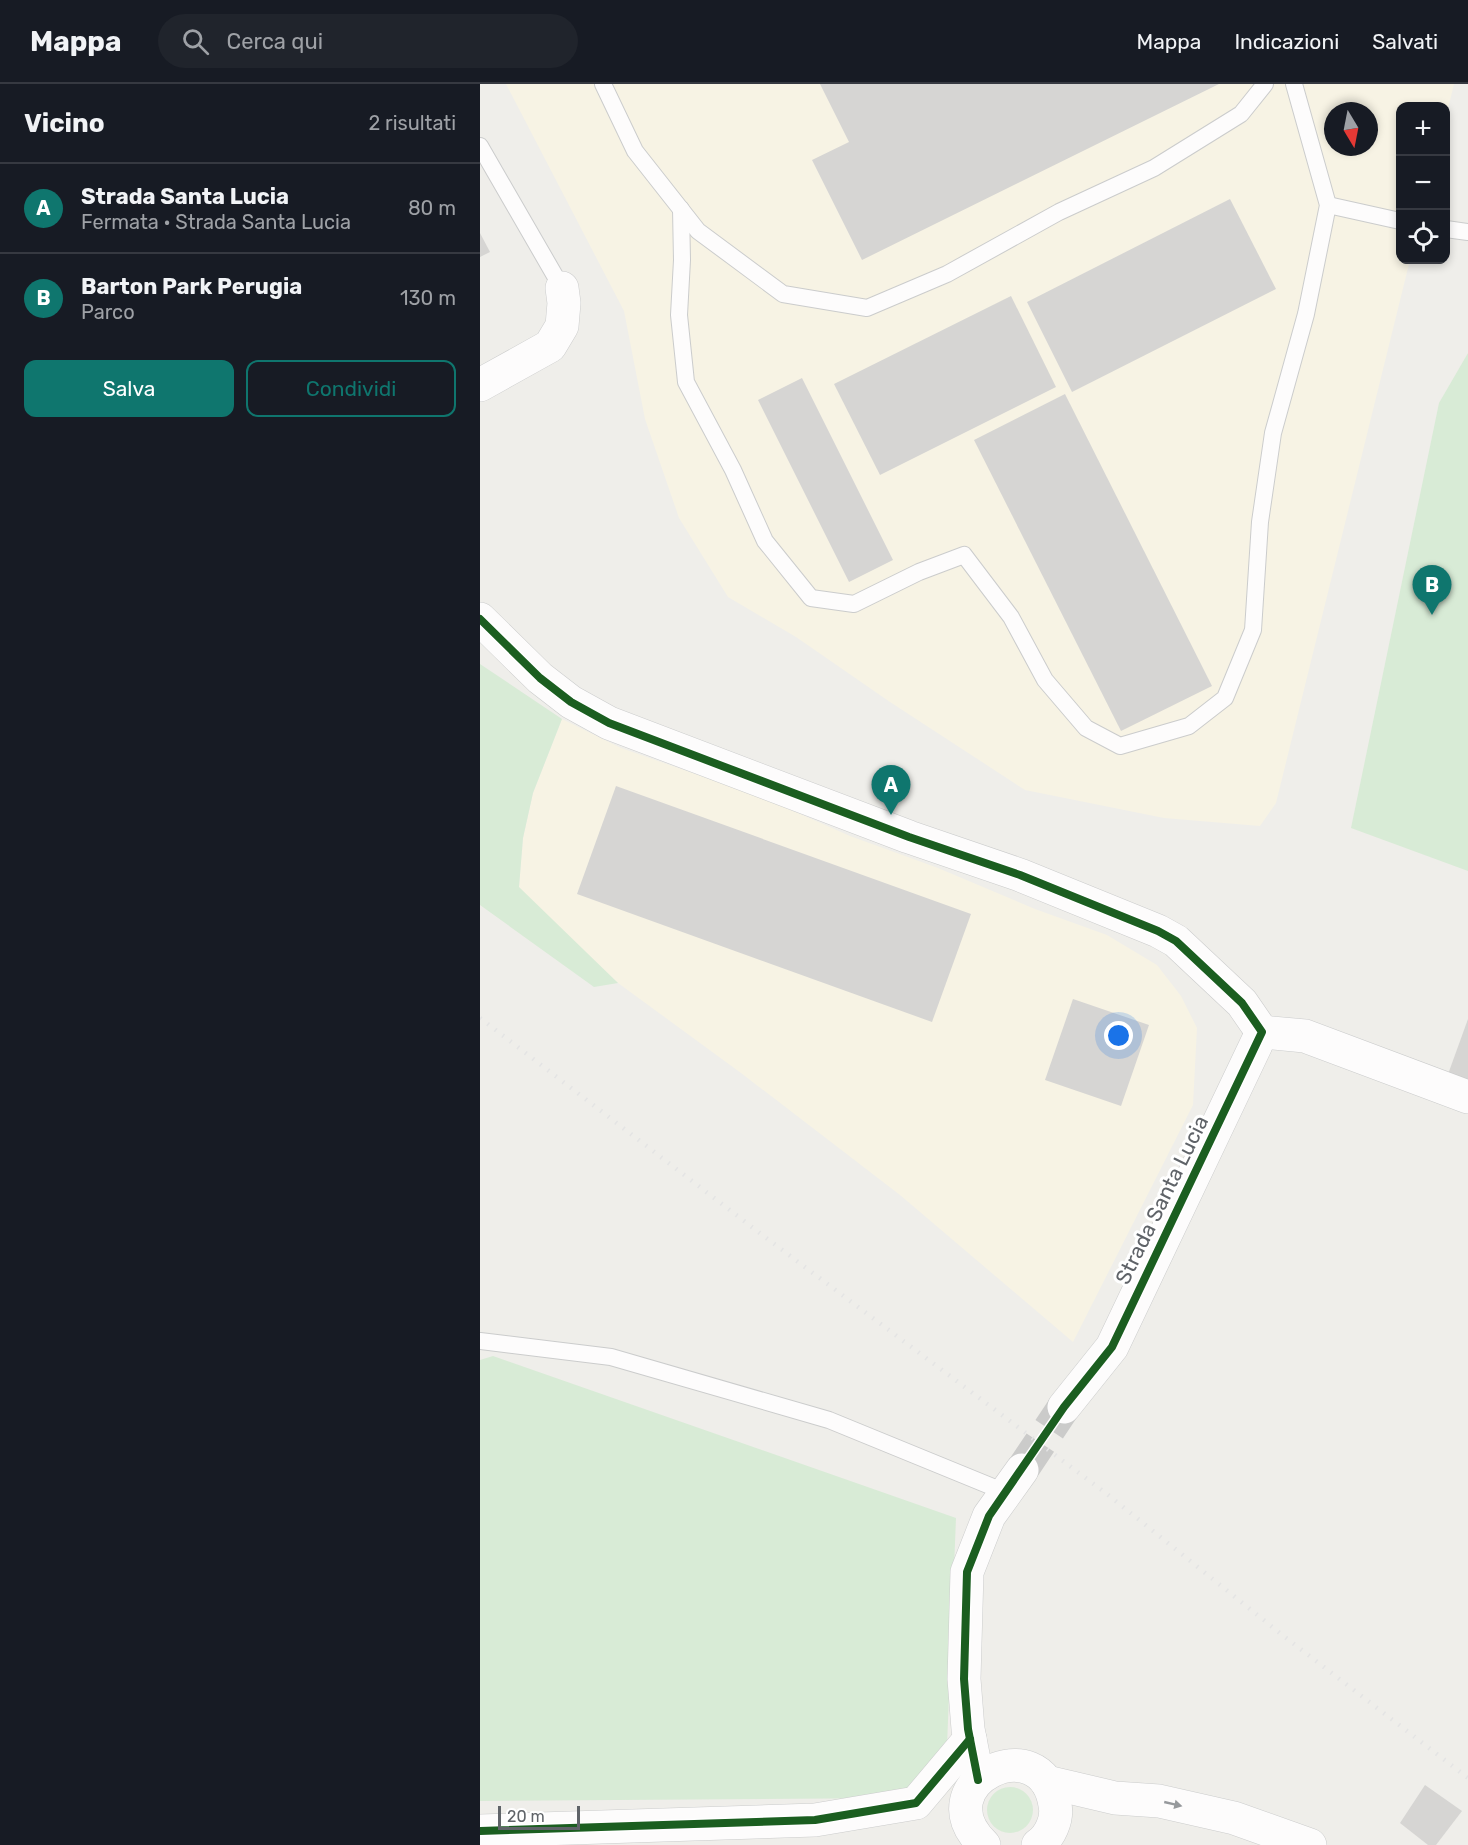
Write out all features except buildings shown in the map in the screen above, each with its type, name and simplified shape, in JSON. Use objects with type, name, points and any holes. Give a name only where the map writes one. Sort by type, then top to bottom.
[{"type":"street","points":[[480,385],[550,346],[562,326],[564,303],[562,288]]},
{"type":"street","points":[[480,619],[540,678],[571,702],[609,723],[909,837],[1020,874],[1158,931],[1176,941],[1242,1003],[1262,1032],[1305,1036],[1468,1097]]},
{"type":"street","name":"Strada Santa Lucia","points":[[1064,1407],[1112,1347],[1262,1032]]},
{"type":"street","points":[[978,1780],[970,1739],[964,1679],[967,1572],[988,1516],[1014,1481]]},
{"type":"street","points":[[480,1831],[815,1820],[915,1803],[970,1739]]},
{"type":"street","points":[[979,1842],[968,1820],[967,1802],[978,1780],[994,1769],[1013,1765],[1026,1767],[1047,1782],[1063,1788],[1115,1798],[1159,1801],[1234,1818],[1310,1845]]},
{"type":"street","points":[[1046,1833],[1056,1808],[1047,1782]]},
{"type":"street","points":[[1046,1833],[1079,1806],[1115,1798]]},
{"type":"lane","points":[[603,84],[635,151],[698,231],[783,294],[867,308],[947,274],[1059,212],[1154,168],[1241,114],[1265,84]]},
{"type":"lane","points":[[681,209],[680,315],[686,382],[733,470],[765,541],[811,598],[854,604],[919,572],[964,555],[1011,617],[1045,680],[1086,728],[1120,746],[1189,726],[1226,698],[1253,630],[1260,522],[1273,433],[1306,314],[1328,205],[1294,84]]},
{"type":"lane","points":[[480,146],[562,288]]},
{"type":"lane","points":[[1328,205],[1396,220]]},
{"type":"lane","points":[[1450,230],[1468,232]]},
{"type":"lane","points":[[480,1341],[611,1357],[829,1420],[1014,1481]]},
{"type":"shaded area","points":[[506,84],[1454,84],[1450,102],[1396,102],[1396,264],[1409,264],[1276,803],[1260,826],[1164,818],[1025,790],[890,702],[796,637],[728,597],[679,518],[645,419],[624,311]]},
{"type":"shaded area","points":[[562,719],[621,748],[764,798],[850,836],[1107,935],[1157,965],[1181,996],[1197,1028],[1193,1105],[1073,1342],[900,1195],[741,1073],[618,983],[519,887],[523,838],[533,793]]},
{"type":"green space","points":[[1468,353],[1468,871],[1351,828],[1439,403]]},
{"type":"green space","points":[[480,664],[562,719],[533,793],[523,838],[519,887],[618,983],[594,987],[480,905]]},
{"type":"green space","points":[[493,1356],[956,1518],[947,1746],[905,1798],[480,1801],[480,1360]]},
{"type":"green space","points":[[1010,1787],[1026,1794],[1033,1810],[1026,1826],[1010,1833],[994,1826],[987,1810],[994,1794]]},
{"type":"tunnel","points":[[1022,1470],[1064,1407]]},
{"type":"railway","points":[[480,1018],[761,1234],[1107,1494],[1281,1634],[1468,1778]]},
{"type":"cycle path","points":[[480,619],[540,678],[571,702],[609,723],[909,837],[1020,875],[1158,931],[1176,941],[1242,1003],[1262,1032],[1112,1347],[1064,1407],[989,1516],[967,1572],[964,1679],[968,1729],[978,1780]]},
{"type":"cycle path","points":[[480,1831],[815,1820],[916,1803],[970,1739]]},
{"type":"place","name":"Barton Park Perugia","points":[[1432,615]]},
{"type":"place","name":"Strada Santa Lucia","points":[[891,815]]}]
